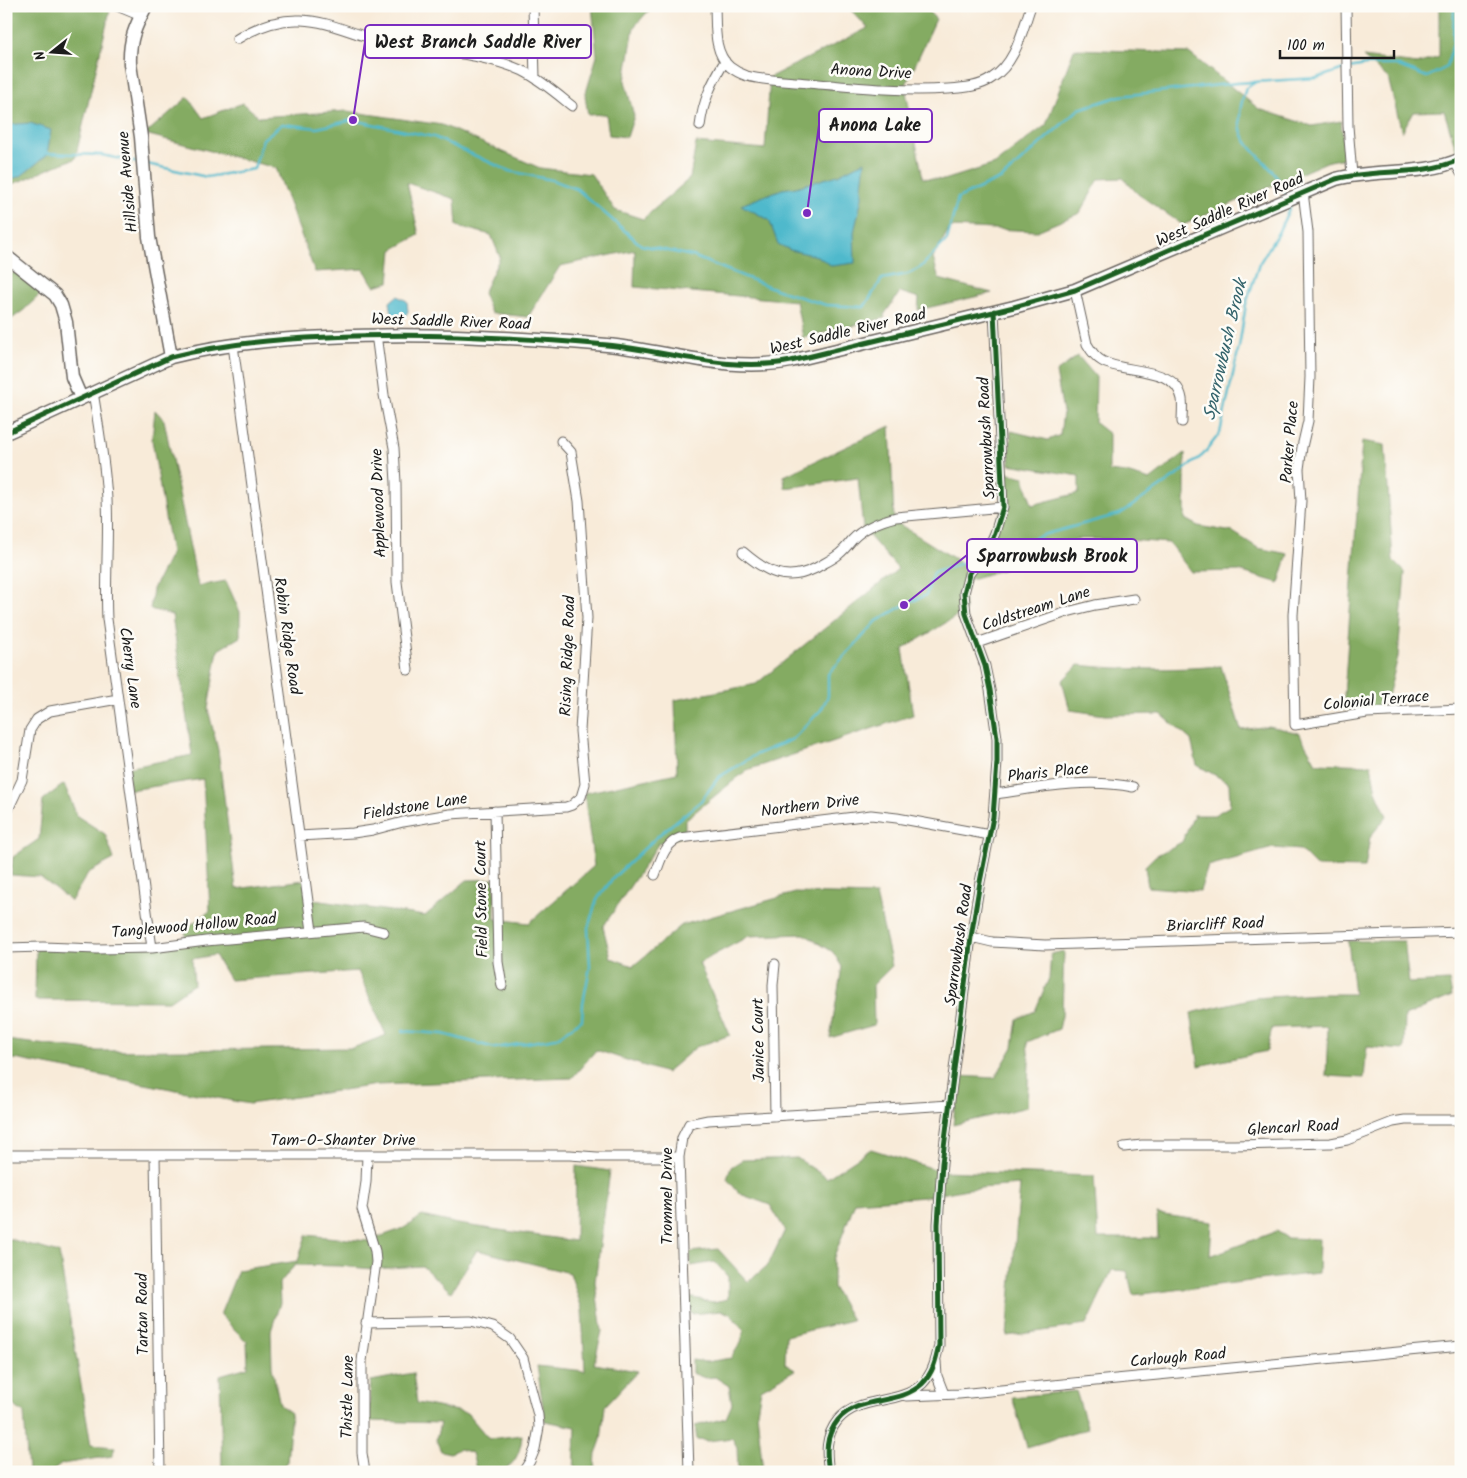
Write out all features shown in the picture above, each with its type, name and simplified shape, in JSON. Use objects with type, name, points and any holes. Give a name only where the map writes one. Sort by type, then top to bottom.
[{"type":"street","points":[[117,6],[144,11]]},
{"type":"street","points":[[533,6],[535,78]]},
{"type":"street","points":[[700,126],[706,99],[725,61],[717,46],[714,6]]},
{"type":"street","name":"Anona Drive","points":[[725,61],[739,73],[747,76],[776,80],[889,89],[926,90],[969,86],[990,80],[1004,68],[1018,45],[1031,6]]},
{"type":"street","points":[[1346,6],[1347,79],[1352,175]]},
{"type":"street","name":"Hillside Avenue","points":[[144,11],[134,30],[130,52],[145,175],[149,237],[171,357]]},
{"type":"street","points":[[236,39],[271,23],[300,20],[316,21],[379,41],[483,59],[510,66],[535,78],[572,106]]},
{"type":"street","name":"West Saddle River Road","points":[[6,433],[171,357],[232,345],[303,338],[376,334],[448,335],[634,348],[708,362],[743,365],[769,364],[802,359],[1075,290],[1328,182],[1352,175],[1459,165]]},
{"type":"street","name":"Parker Place","points":[[1292,196],[1308,232],[1310,377],[1308,421],[1299,469],[1301,510],[1293,616],[1295,725]]},
{"type":"street","points":[[6,256],[47,288],[58,300],[64,311],[72,377],[81,398]]},
{"type":"street","points":[[1075,290],[1087,344],[1091,351],[1096,357],[1109,365],[1158,374],[1173,383],[1182,397],[1182,422]]},
{"type":"street","name":"Sparrowbush Road","points":[[944,1394],[936,1362],[940,1328],[938,1224],[942,1163],[971,937],[996,794],[997,762],[994,714],[985,666],[966,614],[964,601],[969,574],[986,550],[995,533],[1003,507],[994,312]]},
{"type":"street","name":"Applewood Drive","points":[[376,334],[384,395],[394,448],[397,582],[408,670]]},
{"type":"street","name":"Robin Ridge Road","points":[[232,345],[312,930]]},
{"type":"street","name":"Cherry Lane","points":[[93,392],[104,456],[107,500],[107,609],[152,948]]},
{"type":"street","name":"Rising Ridge Road","points":[[560,442],[571,452],[579,501],[587,618],[580,731],[585,784],[582,797],[566,807]]},
{"type":"street","points":[[743,552],[772,572],[782,574],[806,573],[837,556],[863,531],[885,520],[896,517],[1003,507]]},
{"type":"street","name":"Coldstream Lane","points":[[977,643],[1067,612],[1095,605],[1134,599]]},
{"type":"street","points":[[6,814],[22,780],[30,730],[37,719],[50,711],[118,699]]},
{"type":"street","name":"Colonial Terrace","points":[[1295,725],[1367,713],[1461,709]]},
{"type":"street","name":"Pharis Place","points":[[996,794],[1078,783],[1108,783],[1133,788]]},
{"type":"street","name":"Fieldstone Lane","points":[[300,836],[353,833],[450,814],[566,807]]},
{"type":"street","name":"Field Stone Court","points":[[495,811],[498,962],[502,986]]},
{"type":"street","name":"Northern Drive","points":[[655,875],[665,850],[674,840],[680,838],[836,818],[871,814],[990,835]]},
{"type":"street","name":"Tanglewood Hollow Road","points":[[6,948],[152,948],[312,930],[364,927],[384,932]]},
{"type":"street","name":"Briarcliff Road","points":[[971,937],[992,942],[1045,945],[1461,932]]},
{"type":"street","name":"Janice Court","points":[[775,964],[773,985],[775,1116]]},
{"type":"street","name":"Trommel Drive","points":[[689,1472],[680,1158],[682,1138],[689,1124],[708,1120],[950,1104]]},
{"type":"street","name":"Glencarl Road","points":[[1124,1147],[1142,1145],[1331,1143],[1347,1140],[1393,1122],[1405,1120],[1461,1120]]},
{"type":"street","name":"Tam-O-Shanter Drive","points":[[6,1155],[570,1155],[680,1158]]},
{"type":"street","name":"Tartan Road","points":[[155,1155],[160,1472]]},
{"type":"street","name":"Thistle Lane","points":[[365,1472],[362,1453],[362,1361],[366,1323],[376,1268],[375,1251],[362,1209],[367,1155]]},
{"type":"street","points":[[366,1323],[471,1321],[493,1327],[510,1339],[523,1358],[538,1415],[539,1427],[536,1449],[523,1472]]},
{"type":"street","name":"Carlough Road","points":[[898,1397],[1461,1346]]},
{"type":"street","name":"Sparrowbush Road","points":[[829,1472],[827,1444],[830,1434],[840,1417],[856,1407],[898,1397],[911,1391],[928,1376],[936,1362]]},
{"type":"green space","points":[[6,6],[111,6],[75,159],[6,186]]},
{"type":"green space","points":[[592,6],[652,7],[634,27],[625,81],[634,116],[627,137],[609,135],[606,114],[588,115],[585,96],[597,56]]},
{"type":"green space","points":[[847,6],[923,6],[936,19],[905,87],[923,178],[944,180],[995,164],[1046,125],[1074,49],[1189,53],[1259,109],[1312,126],[1341,121],[1345,158],[1329,161],[1183,225],[1138,194],[1123,178],[1099,179],[1080,213],[1037,231],[950,227],[933,258],[939,279],[992,293],[918,310],[919,298],[900,292],[884,315],[885,318],[803,338],[796,301],[634,287],[635,250],[560,266],[528,317],[491,313],[483,293],[500,257],[491,235],[457,226],[455,199],[407,183],[419,235],[392,250],[389,282],[374,286],[364,269],[315,272],[276,168],[145,134],[188,97],[203,118],[243,103],[259,117],[347,111],[442,125],[540,168],[591,174],[615,210],[643,219],[690,178],[696,143],[765,149],[770,77],[868,28]]},
{"type":"green space","points":[[1439,6],[1461,6],[1461,150],[1457,152],[1444,111],[1413,112],[1402,132],[1388,78],[1363,57],[1417,64],[1439,57]]},
{"type":"green space","points":[[15,272],[47,288],[24,310],[6,323],[6,277]]},
{"type":"green space","points":[[1078,356],[1096,377],[1095,423],[1109,434],[1109,471],[1126,473],[1150,480],[1185,453],[1185,519],[1198,526],[1233,532],[1258,548],[1288,554],[1279,583],[1239,571],[1191,572],[1169,543],[1115,539],[1075,539],[1063,552],[964,581],[965,611],[903,649],[913,715],[747,770],[685,820],[685,836],[659,843],[603,927],[611,958],[633,966],[682,925],[795,893],[876,895],[892,966],[873,985],[874,1025],[830,1038],[842,967],[833,952],[804,934],[749,936],[699,963],[730,1035],[696,1047],[666,1073],[596,1050],[572,1078],[377,1085],[249,1104],[15,1059],[6,1060],[6,1040],[97,1051],[353,1048],[386,1035],[358,971],[230,980],[215,955],[192,959],[194,984],[169,1001],[35,1000],[36,949],[186,942],[185,929],[210,911],[203,779],[130,790],[127,768],[192,755],[172,615],[150,609],[153,589],[171,553],[152,440],[155,410],[164,420],[198,586],[226,581],[240,612],[240,637],[218,650],[208,709],[218,750],[236,889],[304,880],[307,899],[425,916],[467,880],[495,879],[495,919],[529,923],[594,866],[584,793],[677,773],[675,700],[756,684],[898,569],[863,529],[858,478],[785,488],[784,476],[890,426],[894,521],[968,567],[1005,505],[1002,472],[1024,477],[1032,505],[1079,493],[1079,476],[1009,464],[1011,431],[1048,440],[1060,435],[1063,412],[1056,372]]},
{"type":"green space","points":[[1362,441],[1385,445],[1393,560],[1405,572],[1398,657],[1386,704],[1343,710]]},
{"type":"green space","points":[[1078,665],[1150,669],[1221,666],[1241,730],[1269,726],[1299,733],[1316,763],[1371,765],[1376,791],[1387,816],[1370,837],[1365,868],[1317,867],[1300,850],[1273,848],[1208,866],[1200,891],[1148,887],[1145,866],[1155,856],[1182,842],[1194,815],[1214,815],[1230,806],[1229,783],[1197,765],[1191,740],[1161,714],[1105,715],[1070,710],[1062,681]]},
{"type":"green space","points":[[64,784],[77,816],[105,834],[114,859],[88,873],[71,901],[40,877],[11,875],[13,857],[39,839],[43,800]]},
{"type":"green space","points":[[1348,941],[1404,941],[1409,983],[1449,981],[1452,996],[1405,1016],[1404,1050],[1367,1047],[1364,1078],[1326,1076],[1328,1026],[1272,1028],[1267,1051],[1199,1066],[1191,1013],[1254,998],[1354,994]]},
{"type":"green space","points":[[1064,951],[1062,1016],[1059,1029],[1027,1042],[1029,1062],[1027,1107],[953,1125],[958,1076],[995,1078],[1013,1047],[1017,1019],[1035,1011],[1049,978],[1051,954]]},
{"type":"green space","points":[[871,1149],[941,1171],[1094,1176],[1098,1238],[1158,1238],[1157,1214],[1212,1222],[1210,1256],[1277,1231],[1287,1238],[1319,1239],[1318,1273],[1133,1295],[1127,1271],[1112,1270],[1086,1325],[1007,1336],[1020,1185],[967,1189],[925,1197],[855,1202],[833,1260],[833,1287],[852,1320],[786,1336],[785,1364],[795,1370],[761,1389],[757,1412],[763,1472],[738,1472],[737,1447],[732,1438],[708,1441],[697,1440],[695,1426],[726,1418],[732,1404],[729,1386],[715,1377],[705,1378],[692,1373],[692,1360],[706,1362],[731,1358],[741,1342],[744,1330],[730,1314],[721,1311],[691,1314],[688,1297],[713,1302],[728,1299],[728,1277],[715,1262],[691,1266],[690,1252],[718,1249],[748,1282],[768,1265],[785,1230],[770,1205],[740,1194],[727,1179],[731,1167],[742,1160],[797,1158],[827,1178]]},
{"type":"green space","points":[[576,1166],[610,1171],[595,1282],[602,1331],[594,1364],[638,1371],[605,1406],[601,1440],[596,1454],[595,1469],[597,1472],[574,1472],[576,1427],[545,1421],[537,1366],[585,1371],[582,1309],[570,1273],[477,1250],[451,1292],[422,1266],[372,1269],[295,1265],[279,1284],[280,1303],[271,1331],[272,1367],[280,1405],[291,1413],[287,1463],[279,1472],[222,1472],[220,1375],[248,1367],[247,1342],[220,1315],[238,1270],[298,1261],[306,1235],[368,1241],[404,1228],[422,1216],[458,1224],[575,1241]]},
{"type":"green space","points":[[6,1238],[59,1253],[91,1445],[115,1447],[112,1456],[62,1464],[51,1472],[28,1472],[24,1413],[6,1400]]},
{"type":"green space","points":[[413,1373],[417,1403],[467,1413],[489,1439],[522,1435],[520,1447],[513,1463],[497,1472],[477,1472],[472,1453],[459,1449],[450,1453],[441,1451],[436,1440],[440,1423],[368,1421],[371,1381]]},
{"type":"green space","points":[[1076,1391],[1088,1429],[1027,1447],[1012,1397]]},
{"type":"water","points":[[30,123],[51,130],[47,155],[21,176],[6,181],[6,125]]},
{"type":"water","points":[[865,161],[862,198],[854,232],[855,263],[832,266],[817,256],[790,250],[778,244],[769,220],[741,205],[782,189],[838,175]]},
{"type":"water","points":[[397,296],[407,301],[408,312],[402,319],[392,315],[390,302]]},
{"type":"waterway","points":[[1349,68],[1366,65],[1396,65],[1427,77],[1447,67],[1453,43],[1454,9],[1459,6]]},
{"type":"waterway","points":[[147,164],[207,177],[254,169],[263,139],[282,124],[317,128],[353,120],[434,137],[509,171],[552,180],[577,189],[641,245],[692,256],[778,290],[826,305],[864,307],[882,279],[908,274],[921,267],[947,240],[958,198],[1002,178],[1079,109],[1120,96],[1237,83],[1317,78],[1344,69]]},
{"type":"waterway","name":"Sparrowbush Brook","points":[[1256,82],[1246,88],[1240,109],[1240,125],[1244,138],[1269,167],[1286,195]]},
{"type":"waterway","points":[[45,153],[102,155],[139,163]]},
{"type":"waterway","name":"Sparrowbush Brook","points":[[987,554],[1046,534],[1120,514],[1203,455],[1220,433],[1239,347],[1246,304],[1259,264],[1278,233],[1290,207],[1289,202]]},
{"type":"waterway","name":"Sparrowbush Brook","points":[[403,1031],[443,1034],[495,1048],[556,1038],[582,1020],[583,1003],[590,967],[588,928],[597,899],[615,876],[660,834],[700,802],[719,777],[755,755],[793,739],[821,710],[828,696],[828,674],[877,621],[926,595],[933,573],[977,558]]},
{"type":"cycle path","points":[[6,433],[171,357],[229,345],[268,341],[398,335],[468,336],[607,345],[721,363],[768,364],[791,361],[1014,307],[1075,290],[1336,179],[1431,168],[1461,159]]},
{"type":"cycle path","points":[[829,1472],[827,1458],[829,1438],[838,1420],[847,1412],[857,1407],[902,1395],[922,1384],[931,1371],[939,1345],[938,1224],[942,1163],[971,937],[993,817],[997,762],[997,738],[990,690],[985,666],[966,614],[964,593],[969,574],[989,547],[1003,507],[994,311]]},
{"type":"place","name":"West Branch Saddle River","points":[[353,120]]},
{"type":"place","name":"Anona Lake","points":[[807,213]]},
{"type":"place","name":"Sparrowbush Brook","points":[[904,605]]}]
